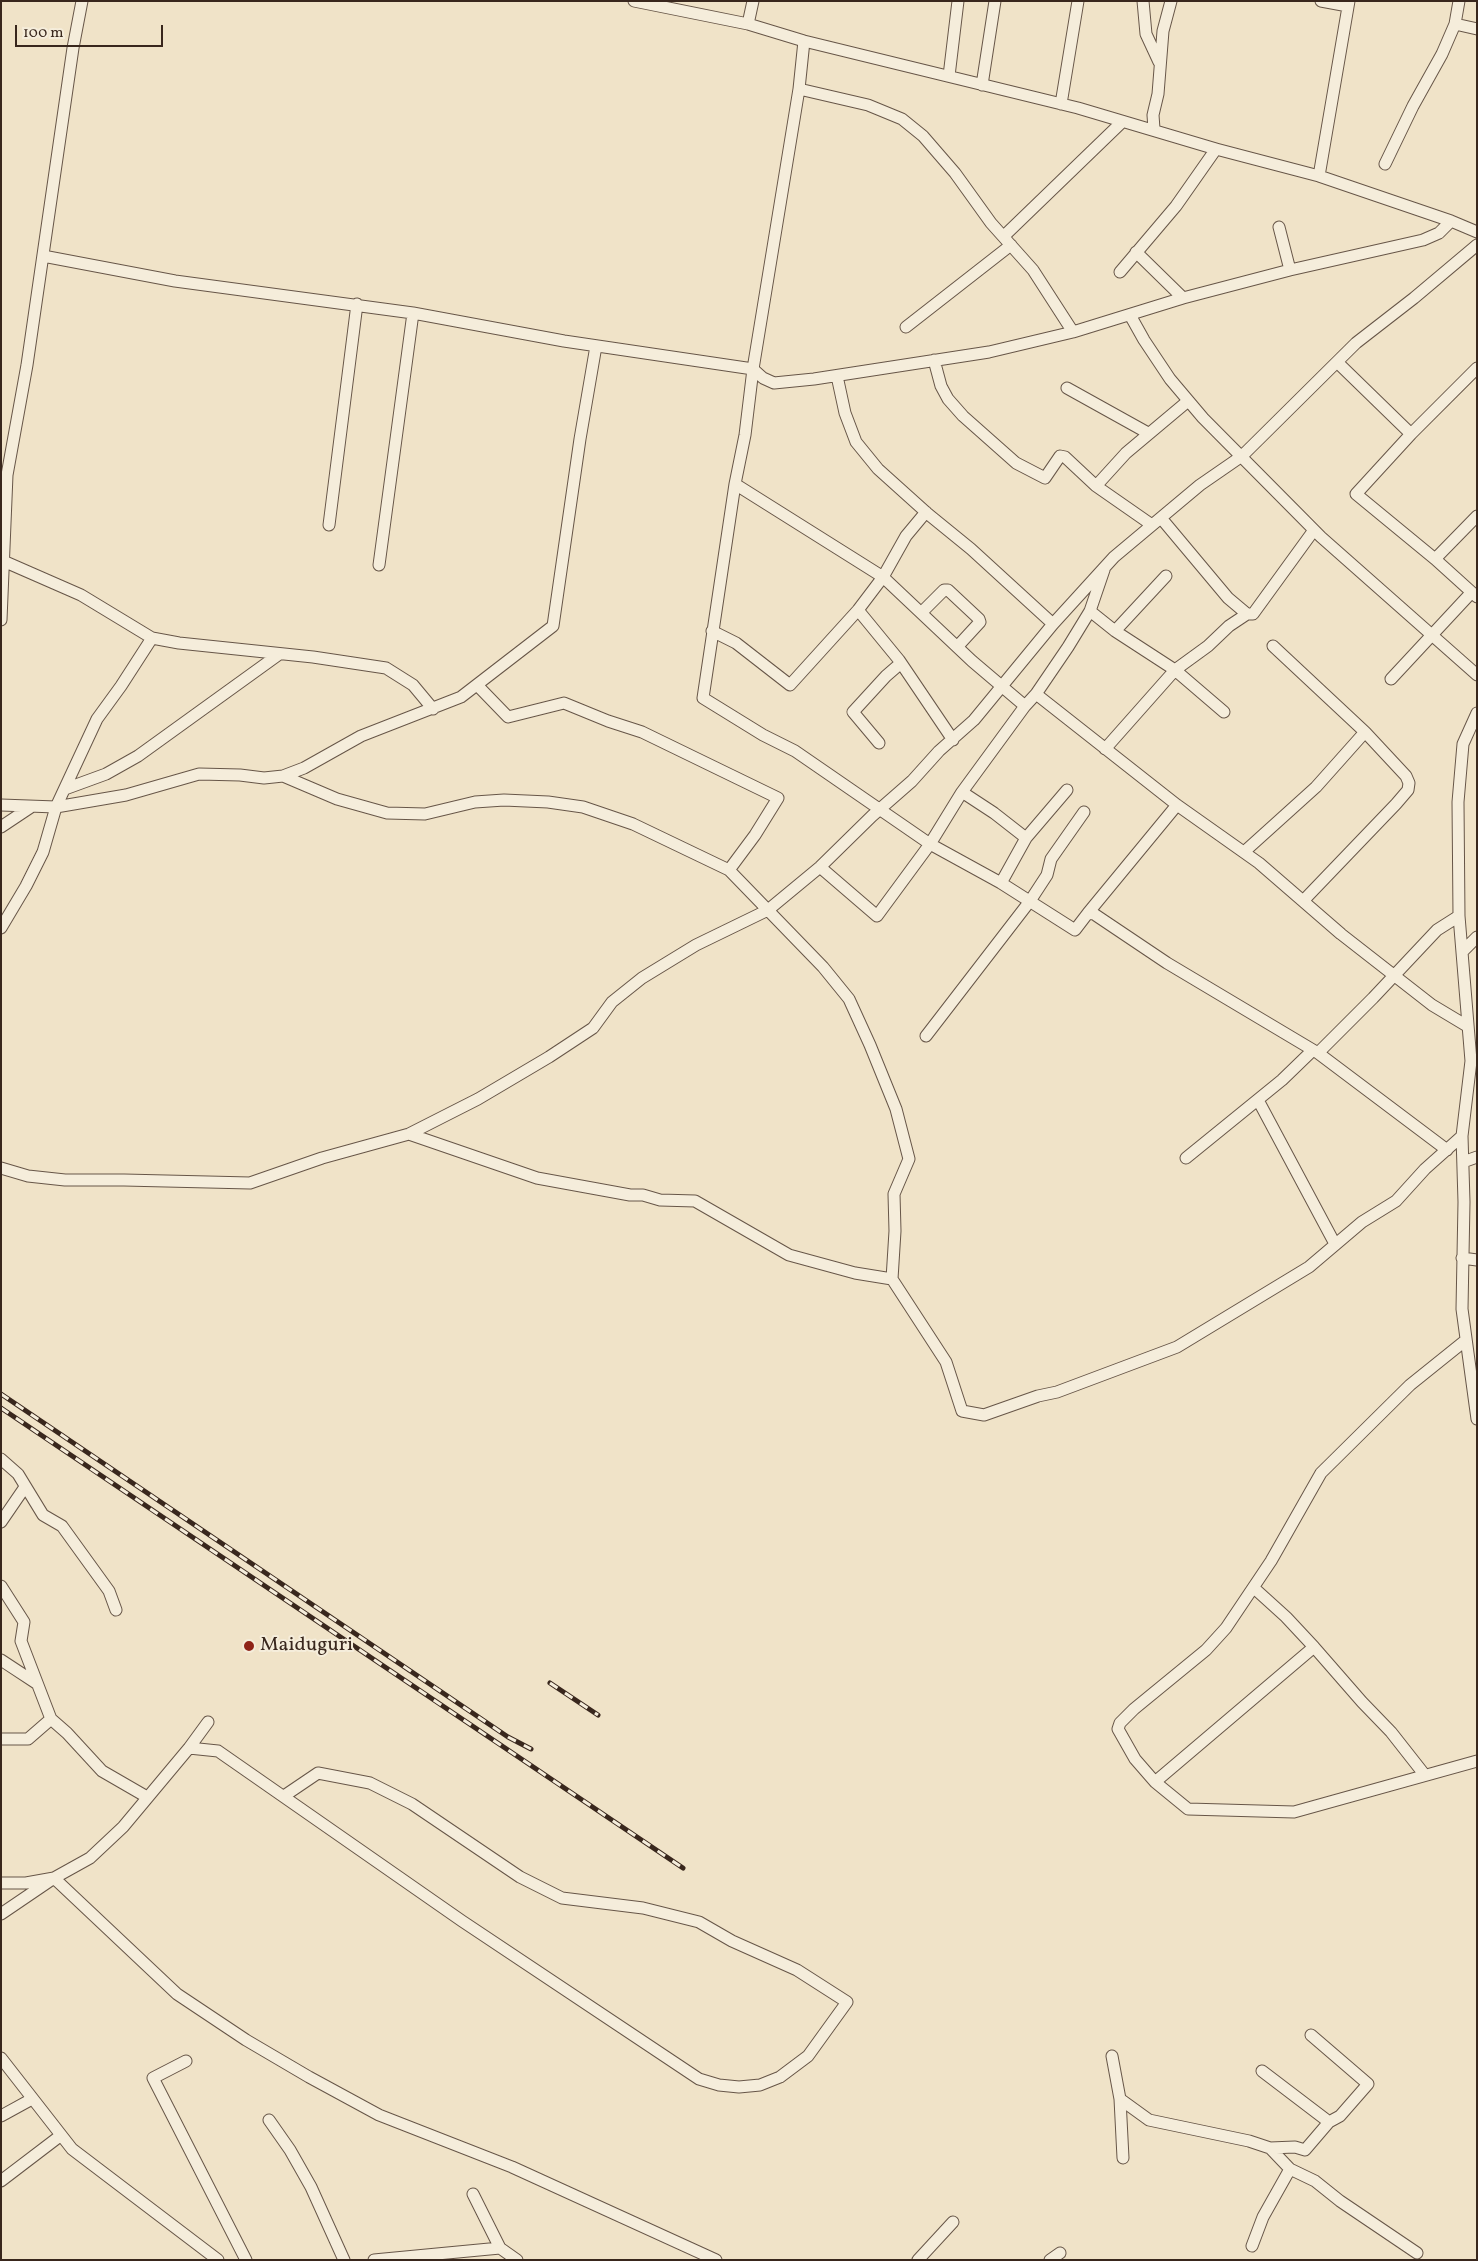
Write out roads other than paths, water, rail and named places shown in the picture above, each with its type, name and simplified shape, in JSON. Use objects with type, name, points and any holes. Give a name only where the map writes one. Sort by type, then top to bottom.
[{"type":"street","points":[[1,620],[4,475],[26,365],[73,48],[82,1]]},
{"type":"street","points":[[634,1],[748,24],[804,41],[1062,104],[1216,149],[1319,176],[1451,221],[1477,232]]},
{"type":"street","points":[[748,24],[753,1]]},
{"type":"street","points":[[949,76],[958,1]]},
{"type":"street","points":[[982,85],[995,1]]},
{"type":"street","points":[[1062,104],[1078,1]]},
{"type":"street","points":[[1143,1],[1146,34],[1159,64]]},
{"type":"street","points":[[1154,130],[1153,115],[1158,94],[1163,31],[1171,1]]},
{"type":"street","points":[[1319,176],[1349,4],[1321,1]]},
{"type":"street","points":[[1385,164],[1413,106],[1442,54],[1454,24],[1459,1]]},
{"type":"street","points":[[1454,24],[1477,29]]},
{"type":"street","points":[[804,41],[799,89],[753,369],[745,435],[735,484],[703,698],[763,735],[795,752],[930,844],[1001,883],[1075,930],[1177,805]]},
{"type":"street","points":[[799,89],[868,106],[902,119],[923,136],[955,173],[1007,241],[1033,270],[1073,332]]},
{"type":"street","points":[[906,328],[1007,241],[1122,122]]},
{"type":"street","points":[[1120,272],[1176,206],[1216,149]]},
{"type":"street","points":[[42,256],[175,280],[357,304],[596,346],[753,369],[763,378],[774,383],[837,376],[989,352],[1073,332],[1183,298],[1290,270],[1321,265],[1423,240],[1439,232],[1451,221]]},
{"type":"street","points":[[1279,227],[1290,270]]},
{"type":"street","points":[[1,1168],[28,1176],[65,1180],[250,1183],[322,1158],[409,1134],[529,1070],[593,1028],[612,1002],[650,974],[696,945],[768,910],[820,867],[953,740],[1002,688],[1053,624],[1106,566],[1132,541],[1200,485],[1242,456],[1356,343],[1414,298],[1477,245]]},
{"type":"street","points":[[1136,252],[1183,298]]},
{"type":"street","points":[[329,525],[357,304]]},
{"type":"street","points":[[379,565],[413,313]]},
{"type":"street","points":[[1130,315],[1160,364],[1188,400],[1314,530],[1477,675]]},
{"type":"street","points":[[1,805],[56,808],[126,795],[199,774],[240,775],[264,778],[283,776],[304,768],[361,736],[461,697],[553,626],[580,439],[596,346]]},
{"type":"street","points":[[934,360],[941,386],[948,400],[963,416],[1016,463],[1045,478],[1060,456],[1065,457],[1096,486],[1157,522],[1228,598],[1247,614]]},
{"type":"street","points":[[1337,362],[1411,434]]},
{"type":"street","points":[[1390,679],[1474,595],[1435,559],[1356,494],[1411,434],[1477,368]]},
{"type":"street","points":[[837,376],[845,413],[856,442],[878,469],[971,549],[1053,624]]},
{"type":"street","points":[[1067,388],[1148,433]]},
{"type":"street","points":[[1096,486],[1148,433],[1188,400]]},
{"type":"street","points":[[735,484],[883,577],[1002,688],[1025,706]]},
{"type":"street","points":[[712,632],[736,643],[790,685],[858,610],[883,577],[906,536],[926,512]]},
{"type":"street","points":[[1435,559],[1477,516]]},
{"type":"street","points":[[1105,749],[1175,670],[1208,646],[1228,626],[1247,614],[1253,614],[1314,530]]},
{"type":"street","points":[[3,560],[81,596],[152,638],[278,655],[313,657],[386,668],[413,685],[433,709]]},
{"type":"street","points":[[820,867],[877,916],[930,844],[962,792],[1025,706],[1036,694],[1090,611],[1106,566]]},
{"type":"street","points":[[1115,631],[1166,576]]},
{"type":"street","points":[[922,612],[944,590],[948,590],[979,619],[980,622],[957,647]]},
{"type":"street","points":[[858,610],[901,663],[953,740]]},
{"type":"street","points":[[1090,611],[1115,631],[1175,670],[1224,712]]},
{"type":"street","points":[[1,928],[26,886],[43,852],[56,808],[97,719],[152,638]]},
{"type":"street","points":[[1273,646],[1365,732],[1406,776],[1409,783],[1408,790],[1303,901]]},
{"type":"street","points":[[65,789],[106,774],[138,756],[278,655]]},
{"type":"street","points":[[879,743],[853,712],[886,676],[901,663]]},
{"type":"street","points":[[476,685],[508,717],[564,702],[608,721],[642,732],[778,798],[755,835],[729,870]]},
{"type":"street","points":[[1036,694],[1177,805],[1244,852],[1432,1006],[1466,1024]]},
{"type":"street","points":[[1477,713],[1463,744],[1458,802],[1459,916],[1472,1086],[1462,1136],[1464,1202],[1462,1309],[1474,1380],[1477,1419]]},
{"type":"street","points":[[1244,852],[1316,787],[1365,732]]},
{"type":"street","points":[[283,776],[337,799],[387,813],[425,814],[475,802],[504,800],[548,802],[583,807],[633,824],[729,870],[822,967],[849,999],[870,1045],[896,1109],[908,1159],[894,1194],[895,1231],[892,1279],[946,1362],[962,1411],[984,1415],[1038,1396],[1057,1392],[1177,1347],[1309,1267],[1362,1222],[1396,1201],[1425,1169],[1462,1136]]},
{"type":"street","points":[[1001,883],[1026,838],[1067,790]]},
{"type":"street","points":[[962,792],[994,813],[1026,838]]},
{"type":"street","points":[[1,827],[31,807]]},
{"type":"street","points":[[926,1036],[1030,901],[1047,875],[1051,859],[1084,812]]},
{"type":"street","points":[[1088,913],[1094,914],[1167,963],[1316,1051],[1447,1150]]},
{"type":"street","points":[[1186,1158],[1316,1051],[1373,998],[1436,930],[1459,916]]},
{"type":"street","points":[[1462,952],[1477,937]]},
{"type":"street","points":[[1466,1024],[1477,1016]]},
{"type":"street","points":[[1258,1100],[1335,1244]]},
{"type":"street","points":[[409,1134],[537,1178],[630,1196],[643,1195],[660,1200],[695,1201],[789,1255],[855,1273],[892,1279]]},
{"type":"street","points":[[1463,1162],[1477,1157]]},
{"type":"street","points":[[1462,1258],[1477,1260]]},
{"type":"street","points":[[1466,1340],[1410,1385],[1321,1473],[1254,1588],[1226,1628],[1206,1650],[1134,1708],[1120,1723],[1118,1730],[1135,1758],[1155,1782],[1188,1809],[1294,1812],[1424,1774],[1477,1762]]},
{"type":"street","points":[[1,1460],[18,1474],[43,1515],[62,1526],[108,1591],[116,1610]]},
{"type":"street","points":[[1,1522],[25,1487]]},
{"type":"street","points":[[1,1586],[24,1622],[21,1641],[52,1720],[67,1733],[102,1771],[146,1797]]},
{"type":"street","points":[[1254,1588],[1286,1617],[1314,1647],[1391,1732],[1424,1774]]},
{"type":"street","points":[[1155,1782],[1314,1647]]},
{"type":"street","points":[[1,1660],[36,1683]]},
{"type":"street","points":[[1,1739],[28,1738],[52,1720]]},
{"type":"street","points":[[1,1914],[54,1878],[79,1866],[101,1850],[190,1748],[208,1722]]},
{"type":"street","points":[[190,1748],[218,1751],[462,1921],[699,2079],[729,2087],[750,2086],[770,2082],[790,2072],[808,2056],[847,2002],[797,1970],[732,1941],[699,1922],[643,1908],[562,1898],[520,1877],[412,1804],[370,1783],[318,1773],[284,1796]]},
{"type":"street","points":[[1,1883],[26,1883],[54,1878]]},
{"type":"street","points":[[54,1878],[177,1994],[246,2040],[308,2077],[379,2115],[512,2167],[716,2260]]},
{"type":"street","points":[[1120,2099],[1149,2120],[1249,2141],[1270,2148],[1295,2147],[1305,2150],[1329,2122],[1340,2116],[1368,2084],[1311,2035]]},
{"type":"street","points":[[1112,2056],[1120,2099],[1123,2158]]},
{"type":"street","points":[[1,2058],[72,2149],[218,2260]]},
{"type":"street","points":[[186,2061],[153,2078],[246,2260]]},
{"type":"street","points":[[1262,2071],[1329,2122]]},
{"type":"street","points":[[1,2116],[32,2099]]},
{"type":"street","points":[[269,2120],[290,2150],[311,2187],[344,2260]]},
{"type":"street","points":[[1,2181],[60,2136]]},
{"type":"street","points":[[1270,2148],[1290,2169],[1315,2182],[1417,2254]]},
{"type":"street","points":[[1252,2246],[1263,2216],[1290,2169]]},
{"type":"street","points":[[474,2194],[500,2248],[517,2260]]},
{"type":"street","points":[[918,2260],[953,2222]]},
{"type":"street","points":[[374,2260],[500,2248]]},
{"type":"street","points":[[1050,2260],[1060,2253]]},
{"type":"railway","points":[[1,1394],[508,1737],[531,1749]]},
{"type":"railway","points":[[1,1408],[683,1868]]},
{"type":"railway","points":[[550,1683],[598,1715]]},
{"type":"place","name":"Maiduguri","points":[[249,1646]]}]
